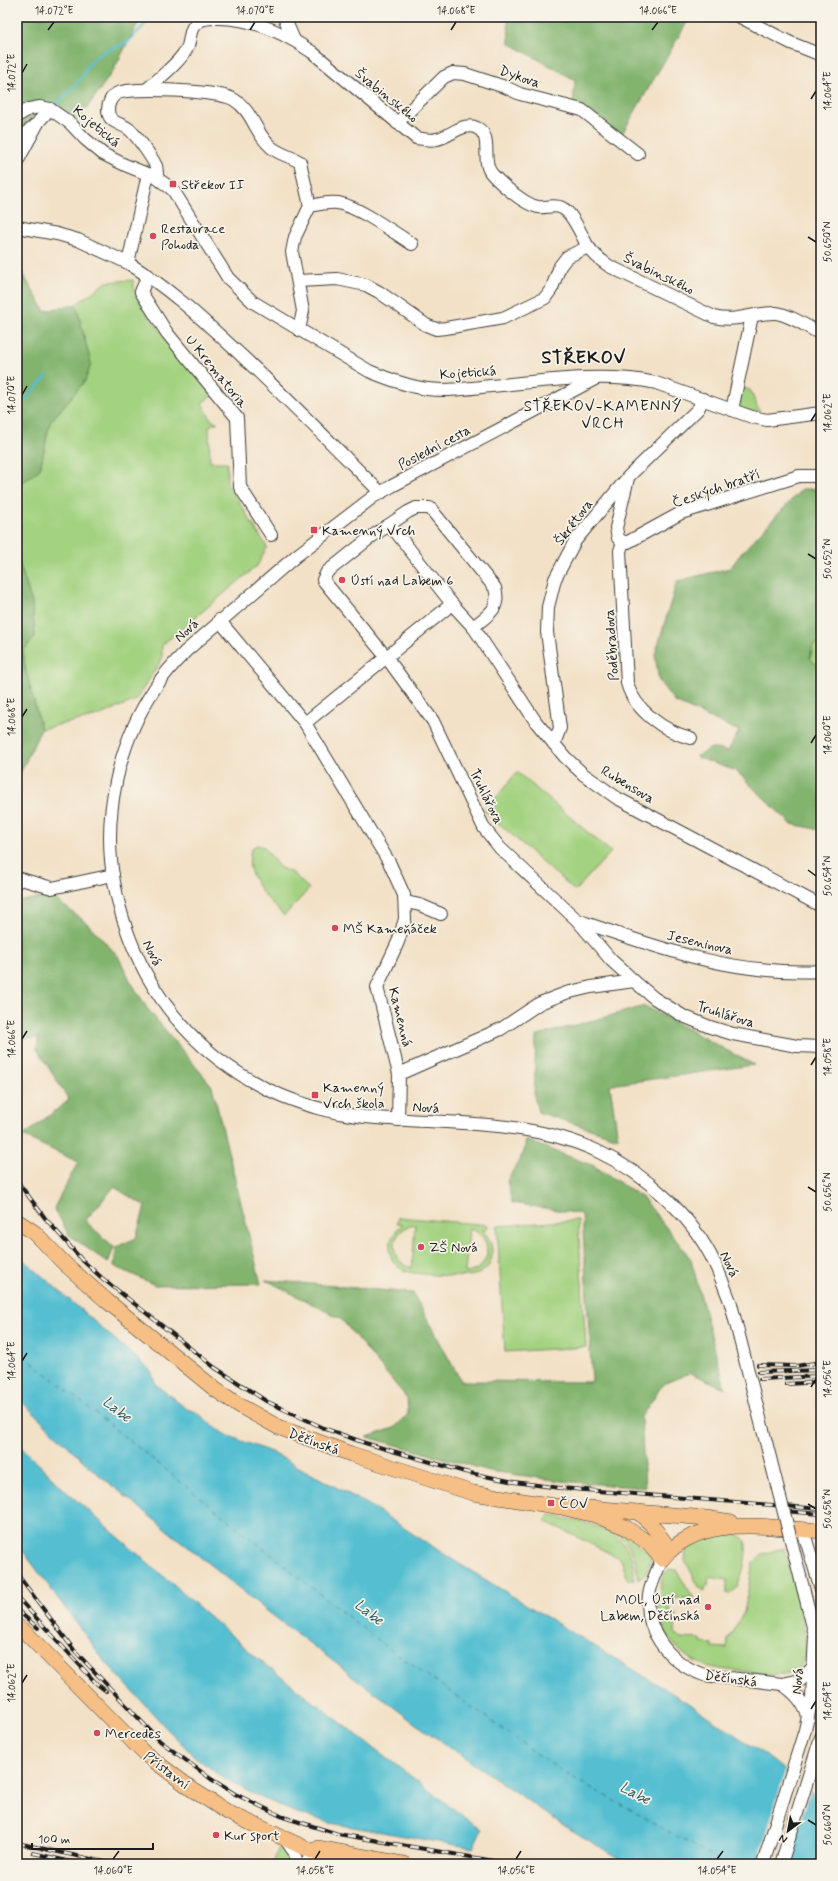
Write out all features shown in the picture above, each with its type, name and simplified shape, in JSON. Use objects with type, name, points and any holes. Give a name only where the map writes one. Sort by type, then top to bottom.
[{"type":"main road","name":"Děčínská","points":[[17,1221],[35,1233],[65,1264],[107,1301],[210,1386],[242,1407],[278,1427],[351,1454],[473,1493],[561,1507],[595,1515],[625,1527],[666,1554]]},
{"type":"main road","points":[[561,1507],[706,1518],[747,1525],[821,1531]]},
{"type":"main road","points":[[638,1512],[652,1524],[666,1554],[697,1534],[712,1529],[747,1525]]},
{"type":"main road","name":"Přístavní","points":[[17,1626],[26,1632],[144,1753],[210,1802],[254,1826],[336,1858]]},
{"type":"main road","name":"Přístavní","points":[[285,1839],[311,1859],[336,1858],[404,1864]]},
{"type":"street","points":[[284,17],[294,40]]},
{"type":"street","points":[[740,17],[791,43],[821,55]]},
{"type":"street","name":"Švabinského","points":[[146,90],[184,54],[188,45],[190,32],[197,22],[206,18],[225,18],[245,20],[272,28],[312,52],[416,138],[429,140],[438,139],[467,126],[478,128],[484,136],[486,165],[491,174],[531,205],[539,207],[552,206],[563,208],[569,214],[588,246],[599,260],[609,266],[714,317],[725,320],[738,320],[752,316],[777,313],[788,316],[821,334]]},
{"type":"street","name":"Dykova","points":[[397,123],[444,77],[453,73],[465,74],[505,87],[520,94],[582,110],[638,154]]},
{"type":"street","points":[[128,263],[142,195],[156,167],[136,137],[128,128],[117,124],[108,112],[111,99],[117,94],[146,90],[204,92],[219,94],[233,99],[245,108],[268,145],[300,162],[310,206],[295,237],[292,252],[303,311],[299,330]]},
{"type":"street","name":"Kojetická","points":[[17,116],[29,109],[40,107],[50,109],[70,123],[85,139],[103,154],[152,176],[173,190],[228,278],[253,302],[369,371],[394,382],[427,389],[449,390],[572,378],[642,380],[703,399],[752,418],[767,420],[821,413]]},
{"type":"street","name":"Kojetická","points":[[17,141],[39,122],[50,109]]},
{"type":"street","name":"Kojetická","points":[[17,162],[39,122]]},
{"type":"street","points":[[310,206],[324,203],[338,203],[352,207],[412,244]]},
{"type":"street","points":[[17,227],[57,234],[78,240],[128,263],[148,275],[187,304],[270,383],[381,493]]},
{"type":"street","points":[[298,281],[337,279],[366,285],[379,292],[426,324],[436,329],[446,328],[503,318],[545,298],[552,288],[560,266],[567,256],[588,246]]},
{"type":"street","name":"U Krematoria","points":[[148,275],[142,292],[167,333],[237,418],[240,487],[271,535]]},
{"type":"street","points":[[732,410],[752,316]]},
{"type":"street","name":"Poslední cesta","points":[[296,556],[381,493],[595,379]]},
{"type":"street","name":"Škrétova","points":[[554,744],[560,728],[547,632],[548,607],[555,579],[575,541],[629,476],[698,409],[703,399]]},
{"type":"street","points":[[623,542],[618,538],[616,528],[629,476]]},
{"type":"street","name":"Českých bratří","points":[[623,542],[628,542],[681,513],[799,476],[821,476]]},
{"type":"street","points":[[387,526],[416,508],[430,508],[495,588],[498,598],[494,609],[473,627]]},
{"type":"street","name":"Rubensova","points":[[387,526],[396,532],[452,604],[473,627],[494,656],[536,722],[554,744],[583,774],[617,798],[821,906]]},
{"type":"street","name":"Truhlářova","points":[[387,526],[327,572],[323,580],[387,658],[433,721],[484,828],[500,848],[577,920],[611,960],[654,998],[683,1016],[710,1027],[733,1034],[797,1046],[821,1047]]},
{"type":"street","name":"Poděbradova","points":[[623,542],[620,551],[628,683],[630,692],[635,702],[644,712],[679,736],[691,738]]},
{"type":"street","name":"Nová","points":[[296,556],[219,620],[186,650],[166,674],[146,702],[130,735],[118,775],[112,816],[111,850],[113,875],[125,927],[145,974],[166,1007],[204,1048],[245,1077],[291,1100],[338,1113],[398,1120],[529,1130],[561,1138],[595,1150],[624,1165],[650,1184],[688,1222],[714,1263],[731,1304],[815,1635],[818,1665],[808,1716],[763,1864]]},
{"type":"street","points":[[305,723],[452,604]]},
{"type":"street","name":"Nová","points":[[219,620],[305,723]]},
{"type":"street","name":"Kamenná","points":[[305,723],[389,862],[406,902],[405,919],[398,942],[377,987],[399,1074],[398,1120]]},
{"type":"street","points":[[17,882],[21,879],[52,888],[113,875]]},
{"type":"street","points":[[406,902],[420,905],[441,914]]},
{"type":"street","name":"Jeseninova","points":[[577,920],[666,951],[720,964],[792,973],[821,971]]},
{"type":"street","points":[[399,1074],[501,1029],[540,1003],[566,993],[591,987],[634,981]]},
{"type":"street","points":[[803,1530],[821,1588]]},
{"type":"street","name":"Děčínská","points":[[666,1554],[650,1591],[649,1614],[660,1643],[668,1653],[684,1666],[704,1675],[782,1684],[801,1680],[818,1665]]},
{"type":"street","points":[[817,1573],[821,1559]]},
{"type":"street","points":[[782,1684],[794,1692],[804,1704],[808,1716]]},
{"type":"street","points":[[782,1864],[821,1737]]},
{"type":"street","points":[[285,1839],[295,1853],[296,1864]]},
{"type":"green space","points":[[17,17],[141,17],[113,71],[77,122],[62,111],[45,105],[17,131]]},
{"type":"green space","points":[[508,17],[690,17],[619,139],[573,105],[575,80],[509,43]]},
{"type":"green space","points":[[22,273],[45,311],[76,304],[91,364],[85,381],[50,422],[40,469],[18,486],[17,494],[17,290]]},
{"type":"green space","points":[[133,280],[135,292],[148,315],[213,395],[202,403],[212,421],[217,422],[209,427],[210,462],[227,462],[227,483],[267,547],[257,566],[162,645],[162,659],[136,700],[98,716],[41,729],[25,667],[23,651],[35,637],[32,603],[17,556],[18,486],[40,469],[50,422],[85,381],[91,364],[76,304],[107,282]]},
{"type":"green space","points":[[739,387],[750,390],[760,413],[735,408]]},
{"type":"green space","points":[[802,489],[821,489],[821,642],[813,645],[810,659],[821,668],[821,830],[791,824],[736,771],[696,757],[711,748],[728,751],[739,731],[675,702],[659,681],[655,655],[677,581],[730,568],[744,550]]},
{"type":"green space","points":[[17,556],[32,603],[35,636],[23,651],[25,667],[41,729],[17,780]]},
{"type":"green space","points":[[821,642],[820,668],[810,659],[813,645]]},
{"type":"green space","points":[[517,772],[611,852],[575,891],[485,811]]},
{"type":"green space","points":[[257,845],[264,847],[279,867],[294,874],[309,889],[284,916],[263,894],[252,876],[250,857],[253,847]]},
{"type":"green space","points":[[51,896],[88,924],[118,956],[131,982],[147,1008],[212,1086],[261,1284],[155,1285],[114,1266],[116,1247],[136,1238],[145,1206],[114,1187],[85,1221],[114,1247],[108,1263],[69,1235],[54,1208],[78,1162],[23,1136],[69,1100],[37,1049],[38,1038],[17,1039],[17,902]]},
{"type":"green space","points":[[645,1006],[754,1065],[610,1085],[618,1138],[538,1112],[534,1096],[536,1036]]},
{"type":"green space","points":[[526,1140],[594,1166],[643,1198],[691,1259],[725,1388],[690,1373],[663,1384],[641,1417],[645,1488],[561,1481],[490,1471],[367,1437],[394,1428],[408,1414],[407,1398],[341,1319],[266,1280],[413,1293],[461,1381],[592,1382],[582,1214],[512,1203],[507,1181],[524,1152]]},
{"type":"green space","points":[[398,1217],[488,1225],[487,1230],[482,1230],[489,1238],[491,1244],[492,1255],[489,1264],[478,1274],[470,1276],[436,1275],[405,1271],[393,1262],[390,1249],[393,1235],[403,1224],[397,1223]],"holes":[[[415,1225],[412,1268],[398,1259],[394,1245],[400,1232],[407,1227]],[[469,1229],[483,1238],[487,1252],[485,1260],[481,1266],[474,1271],[465,1273]]]},
{"type":"green space","points":[[578,1220],[586,1347],[505,1352],[497,1226]]},
{"type":"green space","points":[[549,1515],[597,1526],[618,1538],[626,1547],[632,1559],[634,1566],[634,1580],[628,1580],[621,1559],[545,1521]]},
{"type":"green space","points":[[606,1525],[612,1525],[650,1554],[648,1569],[644,1575],[638,1579],[635,1561],[630,1547],[614,1530]]},
{"type":"green space","points":[[735,1534],[743,1538],[746,1545],[744,1566],[740,1581],[734,1591],[727,1594],[727,1580],[709,1577],[708,1586],[705,1586],[705,1592],[699,1587],[685,1560],[686,1549],[697,1542],[716,1536]]},
{"type":"green space","points":[[784,1548],[805,1634],[805,1655],[799,1668],[784,1674],[768,1674],[723,1669],[696,1662],[678,1649],[665,1630],[659,1609],[661,1582],[669,1569],[676,1570],[694,1598],[670,1598],[669,1612],[676,1614],[675,1633],[681,1638],[701,1639],[701,1643],[713,1644],[712,1647],[727,1648],[728,1639],[744,1612],[753,1563],[762,1554]]},
{"type":"green space","points":[[278,1849],[289,1853],[291,1864],[273,1864]]},
{"type":"water","name":"Labe","points":[[17,1254],[151,1371],[156,1385],[187,1409],[196,1412],[224,1434],[271,1452],[367,1504],[458,1563],[688,1703],[765,1755],[821,1799],[821,1864],[628,1864],[560,1823],[416,1724],[267,1611],[93,1470],[17,1397]]},
{"type":"water","points":[[17,1443],[68,1493],[263,1663],[481,1830],[473,1848],[330,1823],[294,1812],[249,1792],[222,1777],[194,1756],[103,1659],[17,1543]]},
{"type":"pier","points":[[786,1769],[811,1789],[787,1864],[757,1864]]},
{"type":"waterway","points":[[56,105],[82,78],[88,65],[101,53],[128,42],[152,17]]},
{"type":"waterway","points":[[17,409],[47,376]]},
{"type":"ferry route","points":[[17,1350],[376,1639],[563,1772],[726,1864]]},
{"type":"railway","points":[[17,1181],[45,1218],[82,1260],[102,1278],[214,1367],[266,1401],[326,1429],[365,1443],[465,1472],[514,1482],[560,1488],[821,1509]]},
{"type":"railway","points":[[758,1365],[796,1366],[821,1362]]},
{"type":"railway","points":[[759,1372],[821,1370]]},
{"type":"railway","points":[[760,1379],[821,1376]]},
{"type":"railway","points":[[786,1384],[821,1382]]},
{"type":"railway","points":[[783,1511],[821,1514]]},
{"type":"railway","points":[[17,1574],[74,1650],[160,1741],[211,1779],[235,1794],[283,1817],[338,1834],[511,1864]]},
{"type":"railway","points":[[17,1597],[97,1684],[106,1691]]},
{"type":"railway","points":[[17,1610],[38,1628]]},
{"type":"railway","points":[[17,1843],[114,1864]]},
{"type":"railway","points":[[33,1853],[80,1864]]},
{"type":"place","name":"Střekov II","points":[[173,184]]},
{"type":"place","name":"Restaurace Pohoda","points":[[153,236]]},
{"type":"place","name":"Kamenný Vrch","points":[[314,530]]},
{"type":"place","name":"Ústí nad Labem 6","points":[[342,580]]},
{"type":"place","name":"MŠ Kameňáček","points":[[335,928]]},
{"type":"place","name":"Kamenný Vrch škola","points":[[315,1095]]},
{"type":"place","name":"ZŠ Nová","points":[[421,1247]]},
{"type":"place","name":"ČOV","points":[[551,1503]]},
{"type":"place","name":"MOL, Ústí nad Labem, Děčínská","points":[[708,1607]]},
{"type":"place","name":"Mercedes","points":[[97,1733]]},
{"type":"place","name":"Kur sport","points":[[216,1835]]},
{"type":"district","name":"STŘEKOV","points":[[584,357]]},
{"type":"district","name":"STŘEKOV-KAMENNÝ VRCH","points":[[603,414]]}]
